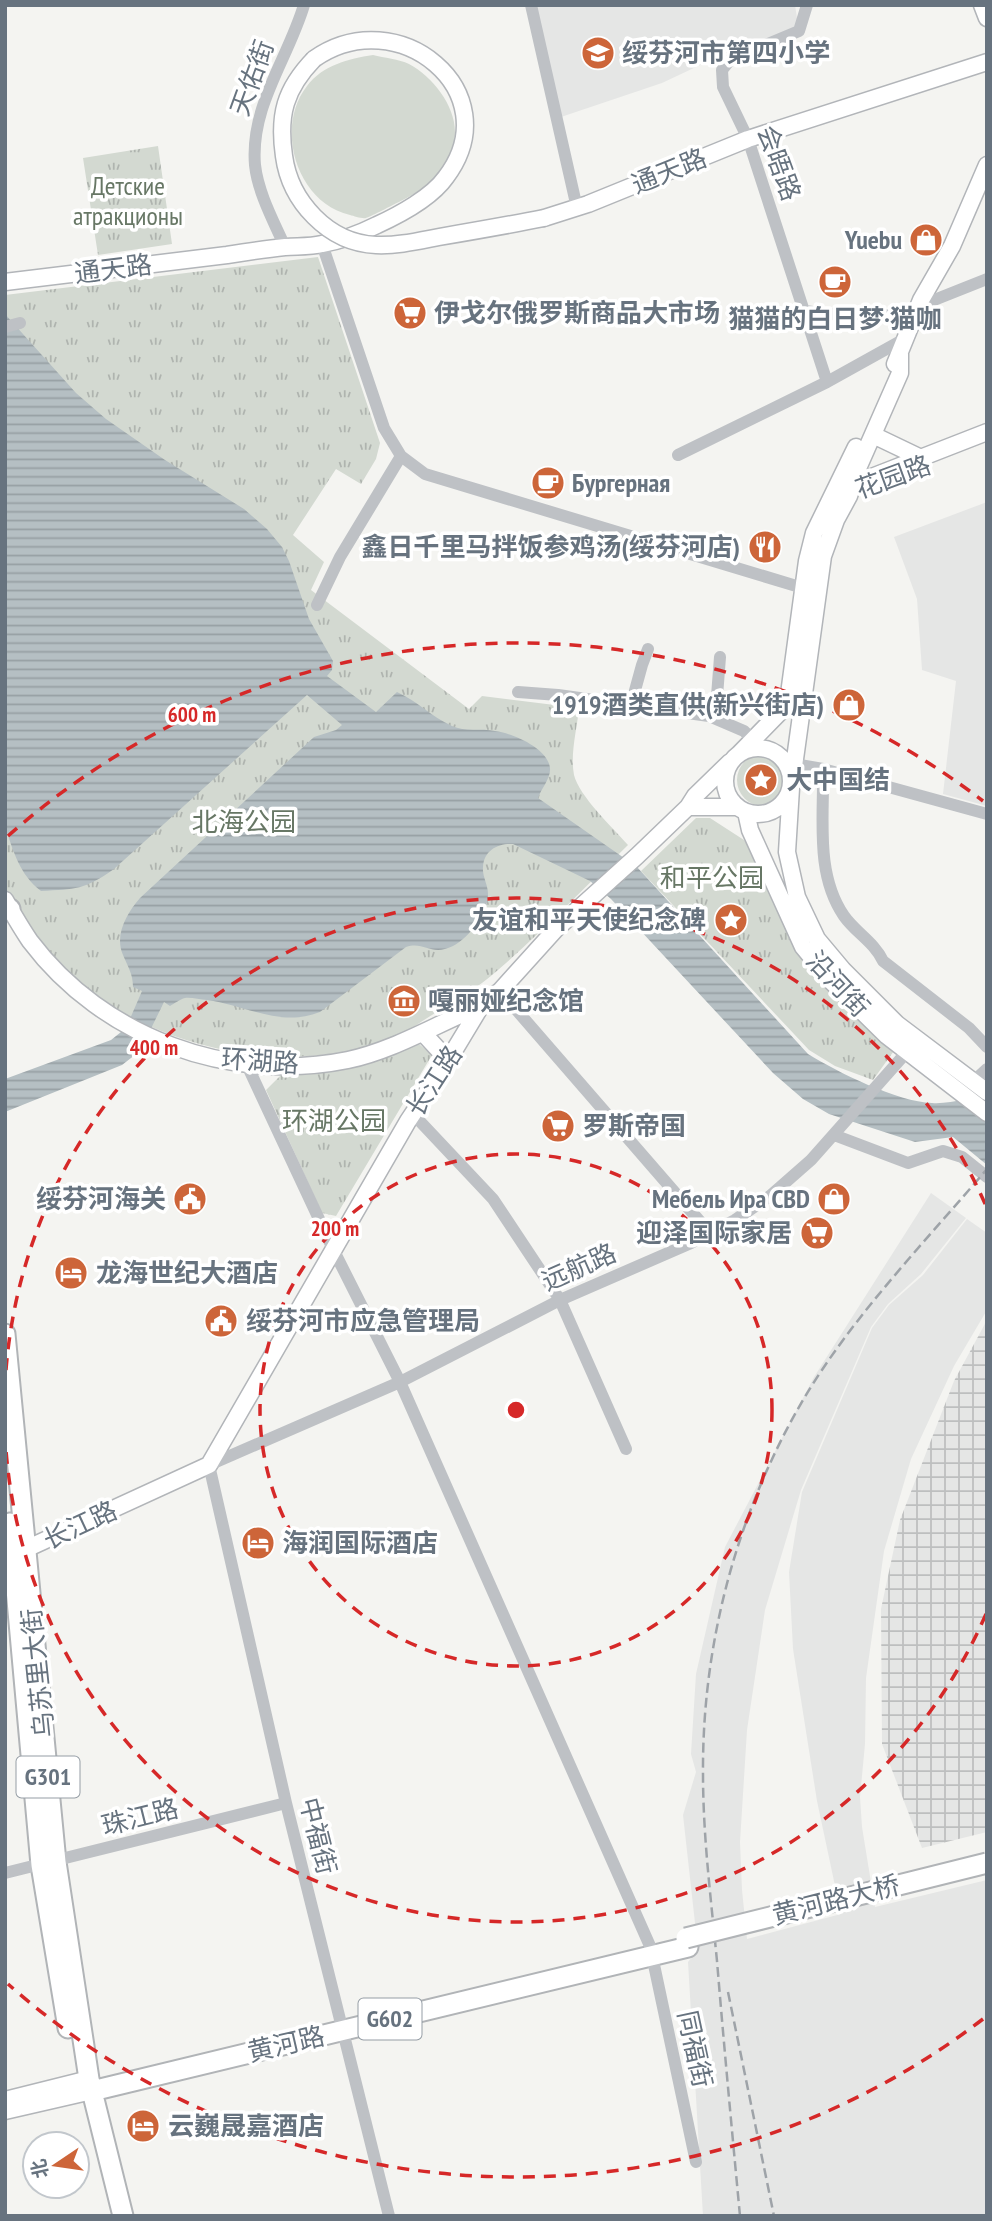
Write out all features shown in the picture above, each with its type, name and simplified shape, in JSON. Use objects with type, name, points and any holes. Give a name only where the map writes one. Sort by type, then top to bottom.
[{"type":"highway","name":"乌苏里大街","points":[[5,1334],[15,1554]]},
{"type":"highway","name":"乌苏里大街","points":[[5,1473],[49,1864],[85,2086],[110,2216]]},
{"type":"highway","name":"黄河路大桥","points":[[687,1942],[987,1863]]},
{"type":"highway","name":"黄河路大桥","points":[[687,1942],[791,1925],[987,1877]]},
{"type":"highway","name":"黄河路","points":[[85,2086],[687,1942]]},
{"type":"highway","name":"乌苏里大街","points":[[85,2086],[123,2216]]},
{"type":"main road","points":[[982,5],[987,18]]},
{"type":"main road","name":"通天路","points":[[5,282],[322,244],[377,225],[436,189],[456,160],[463,140],[462,104],[455,83],[436,59],[411,41],[381,34],[359,36],[337,42],[303,71],[286,101],[282,119],[282,141],[289,178],[319,223],[334,233],[374,246],[400,244],[544,218],[577,208],[748,139],[987,62]]},
{"type":"main road","points":[[688,807],[741,810],[758,815],[771,812],[786,800],[791,788],[791,763],[823,556],[872,415],[917,311],[953,246],[987,165]]},
{"type":"main road","points":[[845,491],[859,466],[900,373],[900,354]]},
{"type":"main road","name":"花园路","points":[[845,491],[987,432]]},
{"type":"main road","points":[[873,435],[921,458]]},
{"type":"main road","name":"花园路","points":[[845,491],[987,441]]},
{"type":"main road","name":"长江路","points":[[15,1554],[209,1465],[413,1114],[481,1006],[500,991],[556,929],[688,807],[695,796],[782,710],[789,694],[807,561],[814,533],[845,491]]},
{"type":"main road","points":[[741,810],[725,789],[725,778],[735,758],[751,748],[764,748],[791,763]]},
{"type":"main road","name":"沿河街","points":[[791,788],[787,852],[797,897],[817,939],[897,1024],[913,1046],[987,1113]]},
{"type":"main road","name":"沿河街","points":[[741,810],[803,947],[831,981],[887,1036],[913,1046],[987,1093]]},
{"type":"main road","name":"环湖路","points":[[7,905],[29,940],[55,969],[84,995],[120,1021],[156,1040],[211,1058],[247,1065],[284,1066],[348,1060],[387,1048],[481,1006]]},
{"type":"main road","points":[[423,1033],[448,1060]]},
{"type":"main road","name":"黄河路","points":[[5,2099],[85,2086]]},
{"type":"main road","name":"黄河路","points":[[5,2111],[85,2086]]},
{"type":"street","name":"天佑街","points":[[285,247],[255,167],[255,140],[258,117],[304,5]]},
{"type":"street","points":[[531,5],[577,208]]},
{"type":"street","name":"会晤路","points":[[807,5],[799,30],[730,60],[722,70],[723,87],[748,139],[827,382]]},
{"type":"street","points":[[322,244],[384,428],[401,456],[425,474],[803,588]]},
{"type":"street","points":[[805,311],[828,314],[917,311],[987,279]]},
{"type":"street","points":[[5,327],[20,323]]},
{"type":"street","points":[[678,455],[827,382],[908,337]]},
{"type":"street","points":[[317,605],[340,557],[401,456]]},
{"type":"street","points":[[631,705],[648,649]]},
{"type":"street","points":[[719,720],[716,709],[720,657]]},
{"type":"street","points":[[518,692],[709,716],[744,732],[753,740]]},
{"type":"street","points":[[791,763],[823,769],[987,814]]},
{"type":"street","points":[[823,769],[824,866],[832,896],[845,918],[878,950],[883,961],[969,1028],[987,1047]]},
{"type":"street","points":[[500,991],[710,1233]]},
{"type":"street","name":"远航路","points":[[209,1465],[400,1382],[560,1300],[735,1220],[770,1196],[811,1160],[913,1046]]},
{"type":"street","name":"同福街","points":[[247,1065],[333,1249],[400,1382],[651,1950],[696,2162]]},
{"type":"street","points":[[973,1082],[987,1069]]},
{"type":"street","points":[[413,1114],[493,1199],[560,1300],[626,1448]]},
{"type":"street","points":[[834,1135],[908,1163],[943,1151],[962,1157],[987,1177]]},
{"type":"street","name":"中福街","points":[[209,1465],[286,1803],[389,2216]]},
{"type":"street","name":"珠江路","points":[[5,1873],[286,1803]]},
{"type":"shaded area","points":[[532,5],[795,5],[799,31],[730,51],[662,83],[561,117]]},
{"type":"shaded area","name":"北海公园","points":[[5,314],[76,393],[106,419],[165,460],[244,509],[267,529],[282,547],[289,561],[309,619],[333,661],[332,670],[327,676],[376,712],[397,692],[452,726],[502,732],[536,748],[548,761],[550,768],[538,798],[637,867],[808,1054],[851,1077],[902,1097],[936,1103],[965,1100],[987,1117],[987,1165],[953,1137],[915,1142],[829,1114],[803,1099],[773,1073],[611,899],[590,881],[513,844],[497,846],[486,856],[483,870],[488,894],[485,909],[472,931],[453,946],[439,950],[406,947],[320,1012],[305,1016],[277,1017],[190,998],[170,1006],[164,1002],[140,1051],[122,1065],[5,1112],[5,1079],[111,1040],[126,1028],[142,991],[133,987],[120,940],[127,917],[140,898],[314,737],[336,730],[342,725],[307,695],[104,876],[79,887],[41,891],[27,877],[18,862],[5,827]]},
{"type":"shaded area","points":[[987,502],[987,806],[943,794],[956,681],[922,670],[917,599],[894,537]]},
{"type":"shaded area","points":[[931,1193],[966,1218],[921,1274],[888,1304],[871,1327],[801,1490],[765,1610],[747,1730],[740,1842],[742,1890],[747,1939],[841,1914],[817,1801],[793,1649],[789,1572],[802,1492],[872,1328],[889,1305],[923,1275],[967,1219],[987,1233],[987,1310],[954,1366],[911,1459],[884,1551],[866,1678],[865,1744],[860,1797],[875,1907],[987,1880],[987,2216],[703,2216],[688,1962],[698,1950],[683,1815],[696,1772],[691,1754],[696,1674],[725,1547],[814,1377]]},
{"type":"shaded area","points":[[987,1320],[987,1832],[922,1848],[882,1744],[881,1609],[900,1520],[954,1381]]},
{"type":"green space","points":[[373,55],[405,62],[418,69],[434,84],[451,112],[455,137],[448,159],[432,184],[378,213],[362,218],[332,208],[316,196],[304,180],[296,162],[292,122],[297,103],[313,79],[337,64]]},
{"type":"green space","name":"Детские атракционы","points":[[158,146],[172,244],[98,255],[83,158]]},
{"type":"green space","name":"北海公园","points":[[318,257],[380,443],[376,459],[361,484],[336,469],[293,535],[324,562],[311,590],[469,709],[482,696],[579,708],[573,750],[574,775],[589,802],[628,845],[490,977],[409,1030],[364,1047],[333,1054],[270,1056],[207,1046],[177,1037],[118,1012],[84,987],[53,957],[27,924],[5,887],[5,295]]},
{"type":"green space","points":[[763,754],[773,756],[781,762],[787,770],[787,790],[781,798],[773,804],[763,806],[753,804],[745,798],[739,790],[737,780],[739,770],[745,762],[753,756]]},
{"type":"green space","name":"和平公园","points":[[696,818],[710,818],[744,840],[759,862],[800,951],[896,1048],[873,1080],[835,1066],[809,1050],[641,871]]},
{"type":"green space","name":"环湖公园","points":[[419,1044],[432,1055],[336,1216],[322,1213],[266,1090],[281,1075],[351,1065]]},
{"type":"railway","points":[[740,2216],[703,1798],[704,1725],[709,1676],[728,1580],[759,1488],[780,1443],[822,1369],[866,1310],[987,1169]]},
{"type":"railway","points":[[728,1992],[774,2216]]},
{"type":"place","name":"绥芬河市第四小学","points":[[598,53]]},
{"type":"place","name":"Yuebu","points":[[926,240]]},
{"type":"place","name":"猫猫的白日梦·猫咖","points":[[835,282]]},
{"type":"place","name":"伊戈尔俄罗斯商品大市场","points":[[410,313]]},
{"type":"place","name":"Бургерная","points":[[548,483]]},
{"type":"place","name":"鑫日千里马拌饭参鸡汤(绥芬河店)","points":[[765,547]]},
{"type":"place","name":"1919酒类直供(新兴街店)","points":[[849,705]]},
{"type":"place","name":"大中国结","points":[[761,780]]},
{"type":"place","name":"友谊和平天使纪念碑","points":[[731,920]]},
{"type":"place","name":"嘎丽娅纪念馆","points":[[404,1001]]},
{"type":"place","name":"罗斯帝国","points":[[558,1126]]},
{"type":"place","name":"绥芬河海关","points":[[190,1199]]},
{"type":"place","name":"Мебель Ира CBD","points":[[834,1199]]},
{"type":"place","name":"迎泽国际家居","points":[[817,1233]]},
{"type":"place","name":"龙海世纪大酒店","points":[[71,1273]]},
{"type":"place","name":"绥芬河市应急管理局","points":[[221,1321]]},
{"type":"place","name":"海润国际酒店","points":[[258,1543]]},
{"type":"place","name":"云巍晟嘉酒店","points":[[143,2126]]}]
